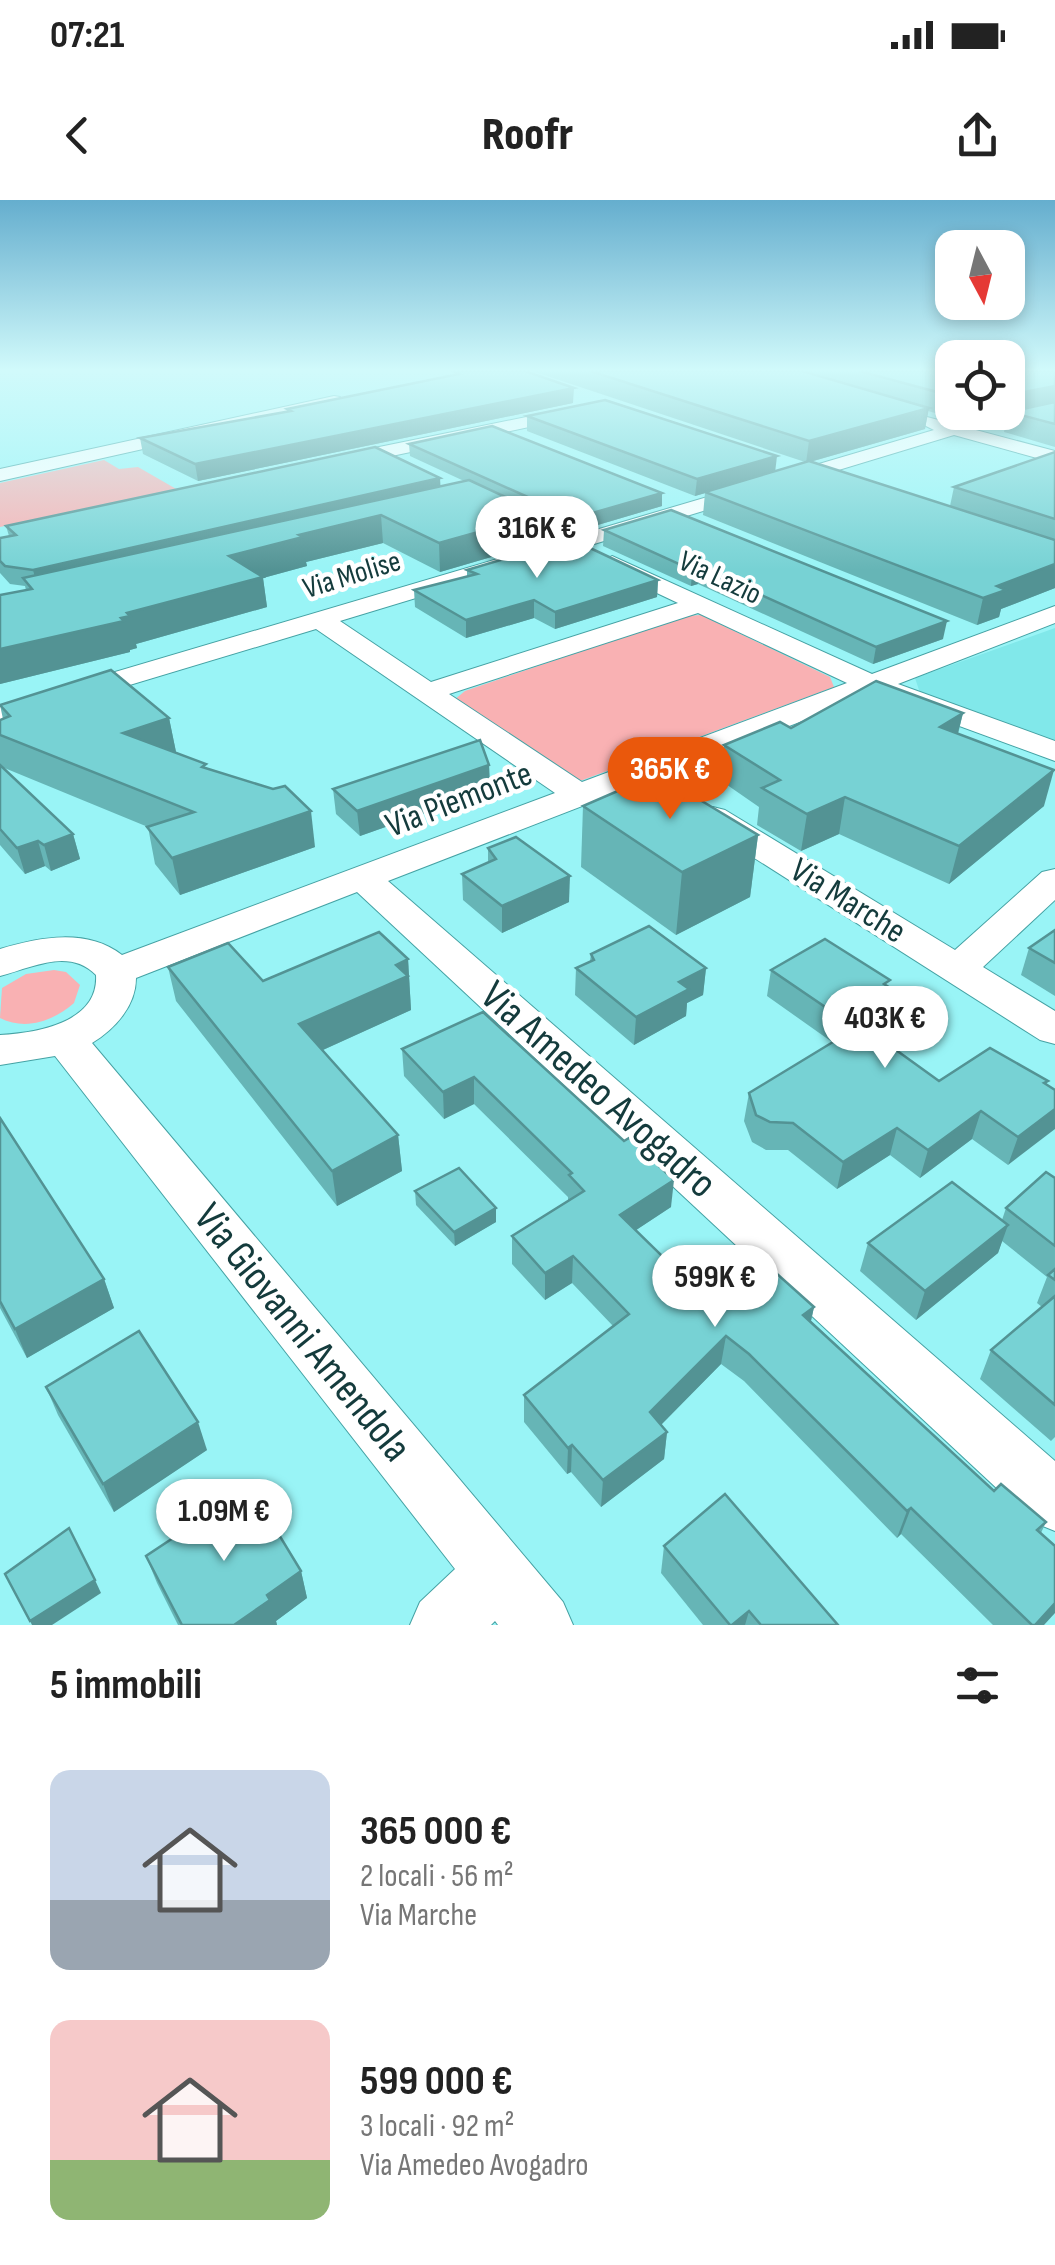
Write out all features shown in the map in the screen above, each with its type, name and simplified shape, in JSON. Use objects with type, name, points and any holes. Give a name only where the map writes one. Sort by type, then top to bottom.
[{"type":"street","points":[[0,476],[173,438]]},
{"type":"street","points":[[322,465],[453,438]]},
{"type":"street","points":[[516,438],[530,443]]},
{"type":"street","name":"Via Molise","points":[[0,715],[570,544],[674,505],[935,438]]},
{"type":"street","points":[[982,438],[1055,457]]},
{"type":"street","points":[[379,453],[410,468]]},
{"type":"street","points":[[769,462],[840,486]]},
{"type":"street","points":[[674,505],[707,529]]},
{"type":"street","name":"Via Lazio","points":[[537,528],[872,684],[1055,752]]},
{"type":"street","points":[[427,692],[700,604]]},
{"type":"street","name":"Via Piemonte","points":[[114,972],[1055,614]]},
{"type":"street","points":[[319,618],[581,796]]},
{"type":"street","points":[[946,627],[983,642]]},
{"type":"street","name":"Via Marche","points":[[642,773],[1055,1030]]},
{"type":"street","name":"Via Amedeo Avogadro","points":[[364,878],[1055,1502]]},
{"type":"street","points":[[958,969],[1055,880]]},
{"type":"street","points":[[0,1050],[32,1048],[65,1039],[90,1025],[108,1008],[116,989],[114,972],[100,958],[75,949],[4,955]]},
{"type":"street","name":"Via Giovanni Amendola","points":[[65,1039],[540,1625]]},
{"type":"street","points":[[444,1625],[497,1574]]},
{"type":"shaded area","points":[[104,460],[119,469],[138,467],[178,490],[0,527],[0,483]]},
{"type":"shaded area","points":[[701,615],[830,677],[834,687],[580,781],[454,700],[465,691],[684,616]]},
{"type":"shaded area","points":[[1055,628],[1055,742],[920,693],[915,678]]},
{"type":"shaded area","points":[[66,972],[80,985],[74,1003],[39,1022],[20,1024],[0,1018],[2,988],[26,974]]},
{"type":"building","points":[[143,438],[327,438],[195,464]]},
{"type":"building","points":[[439,438],[521,438],[662,493],[575,518],[409,444]]},
{"type":"building","points":[[585,438],[720,438],[777,456],[697,479]]},
{"type":"building","points":[[375,447],[440,478],[33,570],[5,566],[0,561],[0,538],[16,535],[6,526]]},
{"type":"building","points":[[1055,452],[1055,519],[954,487]]},
{"type":"building","points":[[809,461],[1055,540],[1055,564],[997,586],[1006,590],[983,598],[705,492]]},
{"type":"building","points":[[469,480],[542,514],[439,543],[381,515],[299,535],[303,537],[229,556],[263,577],[127,613],[130,616],[121,618],[124,621],[0,649],[0,595],[32,589],[23,578]]},
{"type":"building","points":[[671,510],[947,621],[876,647],[699,567],[692,570],[604,530]]},
{"type":"building","points":[[571,539],[658,580],[555,612],[534,600],[466,620],[414,590],[477,574],[467,570]]},
{"type":"building","points":[[111,670],[169,718],[123,733],[206,764],[202,767],[273,789],[285,786],[311,811],[172,858],[147,827],[194,812],[0,735],[0,720],[10,716],[0,705]]},
{"type":"building","points":[[876,681],[963,713],[940,727],[1054,770],[959,846],[845,797],[807,814],[762,788],[780,780],[724,745],[780,722],[791,728]]},
{"type":"building","points":[[480,740],[489,765],[357,811],[333,789]]},
{"type":"building","points":[[0,765],[73,834],[44,845],[38,841],[17,848],[0,829]]},
{"type":"building","points":[[657,774],[758,835],[682,872],[583,806]]},
{"type":"building","points":[[516,837],[570,876],[502,906],[462,874],[496,859],[488,848]]},
{"type":"building","points":[[649,926],[706,968],[679,982],[689,989],[636,1017],[576,968],[594,960],[591,954]]},
{"type":"building","points":[[1055,930],[1055,963],[1029,948]]},
{"type":"building","points":[[379,932],[408,959],[396,965],[408,976],[299,1024],[398,1135],[332,1171],[168,967],[228,943],[263,981]]},
{"type":"building","points":[[825,939],[890,980],[884,984],[922,1008],[878,1037],[939,1081],[990,1048],[1048,1081],[1044,1083],[1055,1090],[1055,1109],[1018,1137],[981,1111],[928,1150],[897,1128],[843,1162],[793,1123],[770,1122],[756,1115],[749,1093],[856,1028],[771,970]]},
{"type":"building","points":[[483,1012],[624,1141],[629,1138],[674,1180],[620,1215],[701,1294],[757,1256],[814,1307],[803,1315],[994,1491],[1001,1484],[1046,1522],[1037,1530],[1055,1546],[1055,1603],[1035,1625],[911,1508],[907,1511],[749,1354],[726,1336],[650,1412],[667,1432],[603,1480],[572,1445],[568,1448],[524,1395],[629,1314],[573,1256],[545,1273],[512,1236],[584,1191],[569,1175],[572,1173],[474,1077],[443,1092],[402,1049]]},
{"type":"building","points":[[0,1118],[104,1279],[15,1329],[0,1301]]},
{"type":"building","points":[[459,1168],[496,1208],[454,1232],[415,1191]]},
{"type":"building","points":[[1046,1172],[1055,1178],[1055,1246],[1006,1208]]},
{"type":"building","points":[[952,1182],[1008,1225],[925,1291],[868,1243]]},
{"type":"building","points":[[1055,1296],[1055,1405],[991,1350]]},
{"type":"building","points":[[139,1331],[198,1422],[103,1484],[46,1387]]},
{"type":"building","points":[[250,1487],[301,1571],[267,1595],[270,1600],[234,1625],[182,1625],[146,1556]]},
{"type":"building","points":[[725,1494],[838,1625],[761,1625],[749,1611],[730,1625],[664,1546]]},
{"type":"building","points":[[69,1528],[95,1580],[30,1621],[5,1574]]}]
